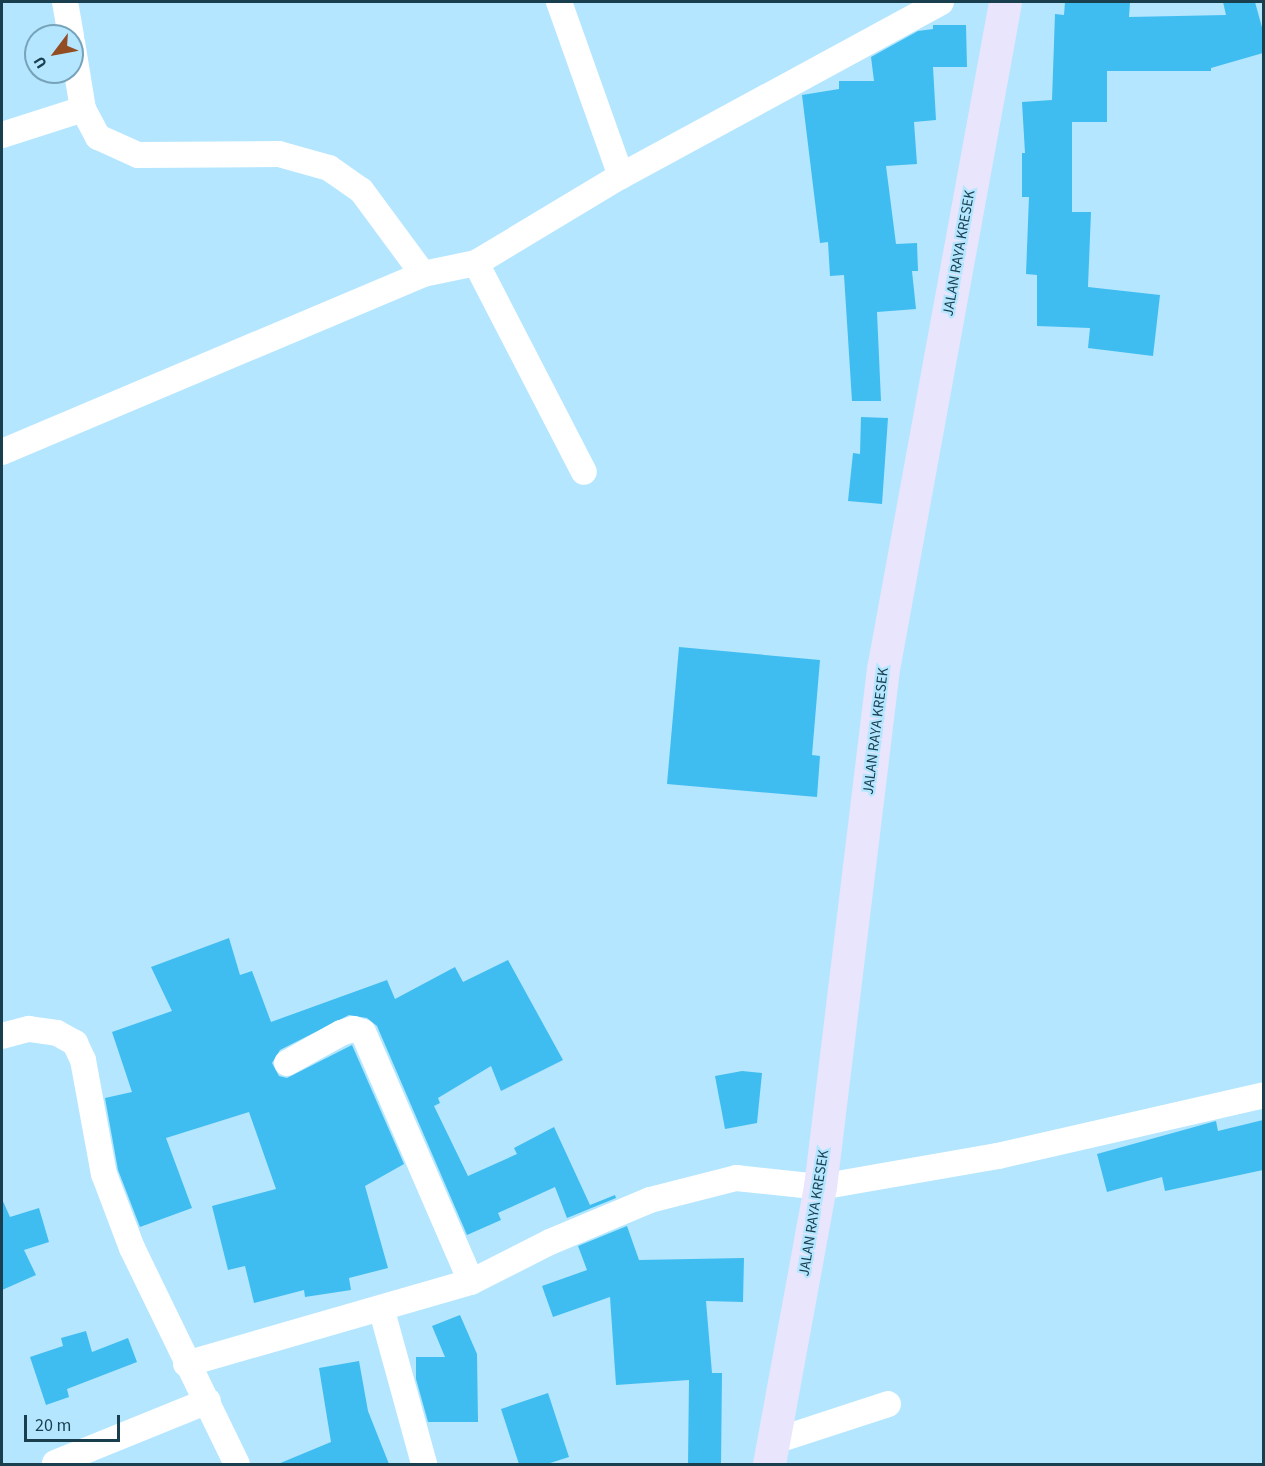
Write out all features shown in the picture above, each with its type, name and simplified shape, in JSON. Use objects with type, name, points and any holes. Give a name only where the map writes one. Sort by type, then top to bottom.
[{"type":"main road","name":"JALAN RAYA KRESEK","points":[[771,1453],[820,1187],[883,669],[1005,2]]},
{"type":"street","points":[[65,2],[69,24]]},
{"type":"street","points":[[559,2],[621,176]]},
{"type":"street","points":[[2,452],[423,274],[476,263],[621,176],[941,2]]},
{"type":"street","points":[[79,84],[83,109],[98,136],[138,155],[279,154],[329,168],[361,190],[423,274]]},
{"type":"street","points":[[2,135],[83,109]]},
{"type":"street","points":[[476,263],[584,472]]},
{"type":"street","points":[[2,1036],[29,1029],[57,1033],[75,1043],[83,1060],[104,1174],[132,1248],[186,1364],[208,1401],[237,1464]]},
{"type":"street","points":[[287,1063],[341,1033],[353,1029],[363,1032],[471,1282]]},
{"type":"street","points":[[186,1364],[382,1311],[471,1282],[550,1242],[650,1200],[735,1178],[820,1187],[998,1156],[1263,1095]]},
{"type":"street","points":[[382,1311],[424,1464]]},
{"type":"street","points":[[56,1463],[208,1401]]},
{"type":"street","points":[[771,1453],[888,1404]]},
{"type":"building","points":[[1065,2],[1130,2],[1129,17],[1226,15],[1223,2],[1255,2],[1263,31],[1263,53],[1211,68],[1211,71],[1107,71],[1107,122],[1072,122],[1072,212],[1091,212],[1088,287],[1160,295],[1153,356],[1088,348],[1090,328],[1037,326],[1037,275],[1026,274],[1029,197],[1022,197],[1022,153],[1025,153],[1022,102],[1052,100],[1055,14],[1064,15]]},
{"type":"building","points":[[933,25],[966,25],[967,67],[933,67],[936,120],[914,122],[917,164],[886,166],[896,244],[917,243],[918,271],[912,271],[916,309],[877,312],[881,401],[852,401],[844,275],[830,276],[828,242],[820,243],[802,95],[839,89],[839,81],[874,81],[871,57],[918,31],[933,29]]},
{"type":"building","points":[[861,417],[888,418],[882,504],[848,501],[853,453],[860,454]]},
{"type":"building","points":[[679,647],[820,660],[812,755],[820,756],[817,797],[667,784]]},
{"type":"building","points":[[229,938],[240,975],[252,971],[271,1022],[387,980],[395,999],[455,967],[463,982],[508,960],[563,1060],[501,1091],[491,1066],[438,1098],[440,1103],[434,1106],[468,1176],[517,1154],[514,1148],[554,1127],[590,1205],[615,1195],[616,1198],[567,1218],[555,1187],[498,1213],[501,1220],[467,1235],[377,1026],[367,1018],[349,1015],[280,1050],[272,1063],[279,1076],[287,1078],[352,1045],[404,1164],[365,1186],[388,1268],[349,1278],[351,1290],[305,1297],[304,1290],[254,1303],[245,1266],[228,1270],[212,1206],[276,1189],[249,1112],[166,1138],[192,1208],[140,1227],[118,1170],[105,1098],[132,1092],[112,1032],[172,1011],[151,967]]},
{"type":"building","points":[[742,1071],[762,1073],[757,1123],[725,1129],[715,1076]]},
{"type":"building","points":[[1263,1120],[1263,1170],[1165,1191],[1162,1177],[1107,1192],[1097,1154],[1216,1121],[1218,1131]]},
{"type":"building","points":[[2,1199],[10,1217],[39,1208],[49,1242],[24,1250],[36,1275],[2,1290]]},
{"type":"building","points":[[627,1226],[639,1260],[744,1258],[743,1302],[706,1301],[712,1373],[722,1373],[721,1464],[688,1464],[689,1380],[616,1385],[610,1297],[553,1317],[542,1286],[587,1270],[578,1246]]},
{"type":"building","points":[[460,1315],[477,1354],[478,1422],[428,1422],[416,1379],[416,1357],[445,1357],[432,1326]]},
{"type":"building","points":[[86,1331],[92,1352],[128,1338],[137,1362],[67,1389],[69,1397],[46,1405],[30,1357],[63,1346],[61,1338]]},
{"type":"building","points":[[359,1361],[368,1411],[389,1464],[278,1464],[331,1442],[319,1368]]},
{"type":"building","points":[[548,1393],[569,1457],[547,1464],[519,1464],[501,1409]]}]
